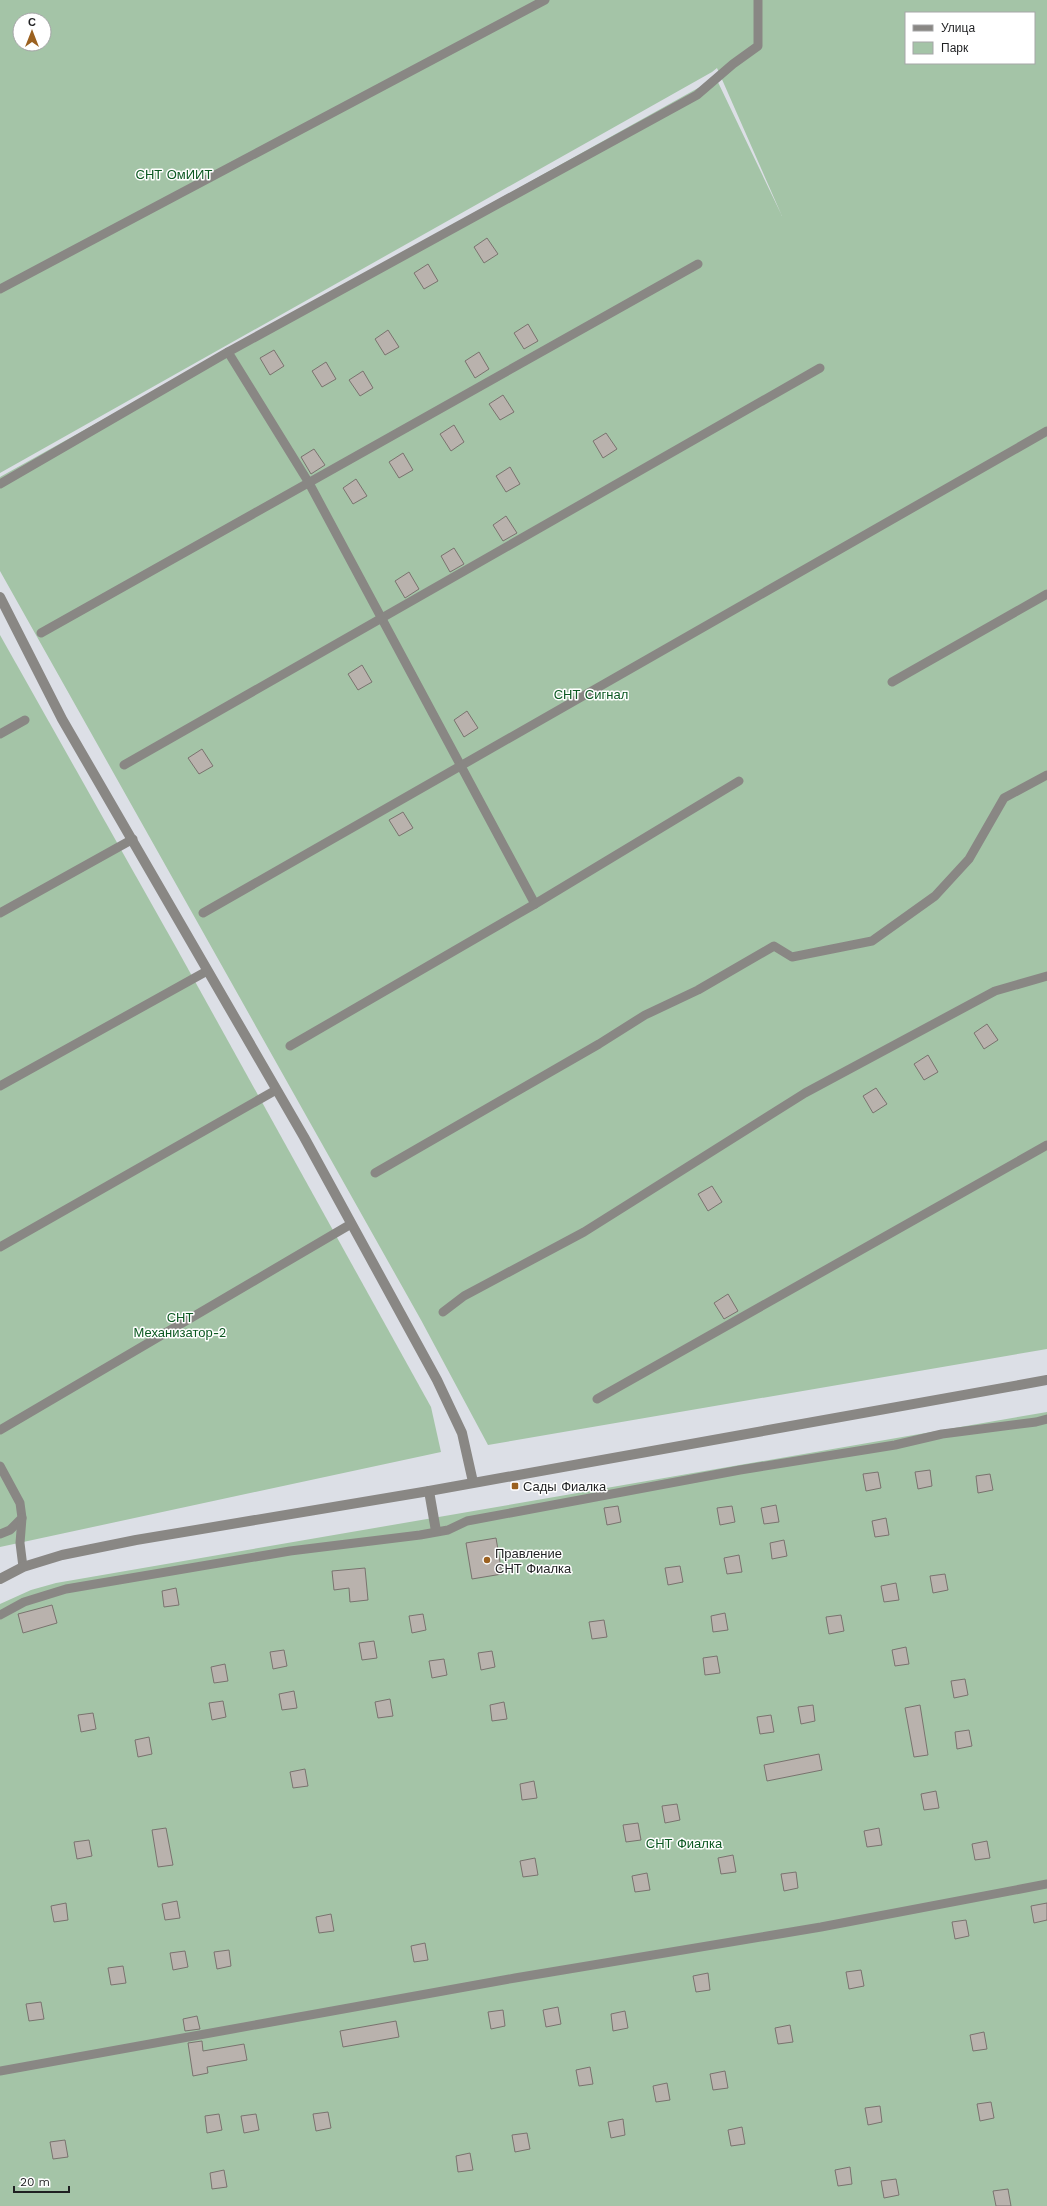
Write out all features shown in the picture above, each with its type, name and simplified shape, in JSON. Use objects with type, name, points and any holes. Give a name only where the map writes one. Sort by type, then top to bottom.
[{"type":"street","points":[[0,597],[62,719],[133,839],[207,972],[276,1090],[452,1408],[462,1433],[473,1482]]},
{"type":"street","points":[[0,1580],[24,1567],[62,1555],[136,1540],[429,1491],[1047,1380]]},
{"type":"street","points":[[429,1491],[436,1531]]},
{"type":"lane","points":[[0,289],[545,0]]},
{"type":"lane","points":[[0,484],[228,352],[697,95],[733,64],[758,46],[758,0]]},
{"type":"lane","points":[[41,633],[698,264]]},
{"type":"lane","points":[[228,352],[309,482],[535,904]]},
{"type":"lane","points":[[124,765],[820,368]]},
{"type":"lane","points":[[203,913],[1047,431]]},
{"type":"lane","points":[[892,682],[1047,594]]},
{"type":"lane","points":[[0,734],[25,720]]},
{"type":"lane","points":[[375,1173],[599,1044],[645,1015],[698,990],[774,946],[792,957],[872,941],[935,896],[969,859],[1004,798],[1047,775]]},
{"type":"lane","points":[[290,1046],[535,904],[739,781]]},
{"type":"lane","points":[[0,913],[133,839]]},
{"type":"lane","points":[[0,1086],[207,972]]},
{"type":"lane","points":[[443,1312],[464,1296],[584,1232],[805,1093],[995,992],[1047,976]]},
{"type":"lane","points":[[0,1247],[276,1090]]},
{"type":"lane","points":[[597,1399],[1047,1145]]},
{"type":"lane","points":[[0,1430],[351,1224]]},
{"type":"lane","points":[[0,1615],[24,1602],[66,1589],[290,1551],[448,1530],[467,1521],[740,1470],[876,1448],[942,1434],[1036,1422],[1047,1419]]},
{"type":"lane","points":[[0,1466],[20,1503],[22,1518],[20,1543],[24,1567]]},
{"type":"lane","points":[[0,1534],[10,1530],[22,1518]]},
{"type":"lane","points":[[0,2071],[515,1978],[821,1927],[1047,1884]]},
{"type":"green space","name":"СНТ Сигнал","points":[[0,0],[1047,0],[1047,1349],[488,1445],[421,1320],[0,571],[0,477],[716,78],[782,216],[717,68],[0,473]]},
{"type":"green space","name":"СНТ Механизатор-2","points":[[0,635],[177,949],[431,1407],[441,1452],[0,1547]]},
{"type":"green space","name":"СНТ Фиалка","points":[[1047,1412],[1047,2206],[0,2206],[0,1604],[31,1590],[56,1583]]},
{"type":"building","points":[[487,238],[498,254],[484,263],[474,247]]},
{"type":"building","points":[[428,264],[438,281],[424,289],[414,273]]},
{"type":"building","points":[[528,324],[538,341],[524,349],[514,333]]},
{"type":"building","points":[[388,330],[399,347],[385,355],[375,339]]},
{"type":"building","points":[[274,350],[284,366],[270,375],[260,358]]},
{"type":"building","points":[[479,352],[489,369],[475,378],[465,361]]},
{"type":"building","points":[[326,362],[336,379],[322,387],[312,371]]},
{"type":"building","points":[[363,371],[373,388],[360,396],[349,380]]},
{"type":"building","points":[[503,395],[514,412],[500,420],[489,404]]},
{"type":"building","points":[[454,425],[464,442],[451,451],[440,434]]},
{"type":"building","points":[[606,433],[617,449],[603,458],[593,441]]},
{"type":"building","points":[[314,449],[325,465],[311,474],[301,457]]},
{"type":"building","points":[[403,453],[413,470],[399,478],[389,462]]},
{"type":"building","points":[[510,467],[520,484],[506,492],[496,476]]},
{"type":"building","points":[[356,479],[367,496],[353,504],[343,488]]},
{"type":"building","points":[[506,516],[517,533],[503,541],[493,525]]},
{"type":"building","points":[[454,548],[464,564],[450,572],[441,556]]},
{"type":"building","points":[[409,572],[419,589],[405,598],[395,581]]},
{"type":"building","points":[[362,665],[372,682],[358,690],[348,674]]},
{"type":"building","points":[[467,711],[478,728],[464,737],[454,720]]},
{"type":"building","points":[[202,749],[213,766],[199,774],[188,758]]},
{"type":"building","points":[[403,812],[413,828],[399,836],[389,820]]},
{"type":"building","points":[[987,1024],[998,1040],[984,1049],[974,1033]]},
{"type":"building","points":[[928,1055],[938,1072],[924,1080],[914,1064]]},
{"type":"building","points":[[876,1088],[887,1104],[873,1113],[863,1096]]},
{"type":"building","points":[[712,1186],[722,1202],[708,1211],[698,1194]]},
{"type":"building","points":[[728,1294],[738,1311],[724,1319],[714,1303]]},
{"type":"building","points":[[930,1470],[932,1486],[918,1489],[915,1472]]},
{"type":"building","points":[[878,1472],[881,1488],[866,1491],[863,1474]]},
{"type":"building","points":[[990,1474],[993,1490],[978,1493],[976,1476]]},
{"type":"building","points":[[776,1505],[779,1522],[764,1524],[761,1508]]},
{"type":"building","points":[[618,1506],[621,1522],[607,1525],[604,1508]]},
{"type":"building","points":[[732,1506],[735,1522],[720,1525],[717,1508]]},
{"type":"building","points":[[886,1518],[889,1535],[875,1537],[872,1521]]},
{"type":"building","points":[[496,1538],[502,1574],[472,1579],[466,1543]]},
{"type":"building","points":[[784,1540],[787,1556],[772,1559],[770,1543]]},
{"type":"building","points":[[739,1555],[742,1572],[727,1574],[724,1558]]},
{"type":"building","points":[[680,1566],[683,1582],[668,1585],[665,1568]]},
{"type":"building","points":[[365,1568],[368,1600],[350,1602],[349,1588],[334,1590],[332,1571]]},
{"type":"building","points":[[945,1574],[948,1590],[933,1593],[930,1576]]},
{"type":"building","points":[[896,1583],[899,1600],[884,1602],[881,1586]]},
{"type":"building","points":[[176,1588],[179,1605],[164,1607],[162,1591]]},
{"type":"building","points":[[52,1605],[57,1623],[23,1633],[18,1614]]},
{"type":"building","points":[[725,1613],[728,1630],[713,1632],[711,1616]]},
{"type":"building","points":[[423,1614],[426,1630],[412,1633],[409,1616]]},
{"type":"building","points":[[841,1615],[844,1631],[829,1634],[826,1617]]},
{"type":"building","points":[[604,1620],[607,1637],[592,1639],[589,1622]]},
{"type":"building","points":[[374,1641],[377,1658],[362,1660],[359,1643]]},
{"type":"building","points":[[906,1647],[909,1664],[895,1666],[892,1650]]},
{"type":"building","points":[[284,1650],[287,1666],[273,1669],[270,1652]]},
{"type":"building","points":[[492,1651],[495,1667],[481,1670],[478,1653]]},
{"type":"building","points":[[717,1656],[720,1673],[705,1675],[703,1658]]},
{"type":"building","points":[[444,1659],[447,1675],[432,1678],[429,1661]]},
{"type":"building","points":[[225,1664],[228,1681],[214,1683],[211,1667]]},
{"type":"building","points":[[965,1679],[968,1695],[954,1698],[951,1681]]},
{"type":"building","points":[[294,1691],[297,1708],[282,1710],[279,1694]]},
{"type":"building","points":[[390,1699],[393,1716],[378,1718],[375,1702]]},
{"type":"building","points":[[223,1701],[226,1717],[212,1720],[209,1703]]},
{"type":"building","points":[[504,1702],[507,1719],[492,1721],[490,1705]]},
{"type":"building","points":[[813,1705],[815,1721],[801,1724],[798,1707]]},
{"type":"building","points":[[920,1705],[928,1755],[914,1757],[905,1708]]},
{"type":"building","points":[[93,1713],[96,1729],[81,1732],[78,1715]]},
{"type":"building","points":[[771,1715],[774,1732],[760,1734],[757,1717]]},
{"type":"building","points":[[969,1730],[972,1746],[957,1749],[955,1732]]},
{"type":"building","points":[[149,1737],[152,1754],[138,1757],[135,1740]]},
{"type":"building","points":[[819,1754],[822,1770],[767,1781],[764,1765]]},
{"type":"building","points":[[305,1769],[308,1786],[293,1788],[290,1772]]},
{"type":"building","points":[[534,1781],[537,1798],[522,1800],[520,1784]]},
{"type":"building","points":[[936,1791],[939,1808],[924,1810],[921,1794]]},
{"type":"building","points":[[677,1804],[680,1820],[665,1823],[662,1806]]},
{"type":"building","points":[[638,1823],[641,1840],[626,1842],[623,1825]]},
{"type":"building","points":[[166,1828],[173,1865],[158,1867],[152,1830]]},
{"type":"building","points":[[879,1828],[882,1845],[867,1847],[864,1831]]},
{"type":"building","points":[[89,1840],[92,1856],[77,1859],[74,1842]]},
{"type":"building","points":[[987,1841],[990,1858],[975,1860],[972,1844]]},
{"type":"building","points":[[733,1855],[736,1872],[721,1874],[718,1858]]},
{"type":"building","points":[[535,1858],[538,1875],[523,1877],[520,1861]]},
{"type":"building","points":[[796,1872],[798,1888],[784,1891],[781,1874]]},
{"type":"building","points":[[647,1873],[650,1890],[635,1892],[632,1876]]},
{"type":"building","points":[[177,1901],[180,1918],[165,1920],[162,1904]]},
{"type":"building","points":[[66,1903],[68,1920],[54,1922],[51,1906]]},
{"type":"building","points":[[1047,1903],[1047,1920],[1034,1923],[1031,1906]]},
{"type":"building","points":[[331,1914],[334,1931],[319,1933],[316,1917]]},
{"type":"building","points":[[966,1920],[969,1936],[955,1939],[952,1922]]},
{"type":"building","points":[[425,1943],[428,1960],[414,1962],[411,1946]]},
{"type":"building","points":[[229,1950],[231,1966],[217,1969],[214,1952]]},
{"type":"building","points":[[185,1951],[188,1967],[173,1970],[170,1953]]},
{"type":"building","points":[[123,1966],[126,1983],[111,1985],[108,1968]]},
{"type":"building","points":[[861,1970],[864,1986],[849,1989],[846,1972]]},
{"type":"building","points":[[708,1973],[710,1990],[696,1992],[693,1976]]},
{"type":"building","points":[[41,2002],[44,2019],[29,2021],[26,2004]]},
{"type":"building","points":[[558,2007],[561,2024],[546,2027],[543,2010]]},
{"type":"building","points":[[503,2010],[505,2026],[491,2029],[488,2012]]},
{"type":"building","points":[[625,2011],[628,2028],[613,2031],[611,2014]]},
{"type":"building","points":[[197,2016],[200,2029],[185,2031],[183,2019]]},
{"type":"building","points":[[396,2021],[399,2037],[343,2047],[340,2031]]},
{"type":"building","points":[[790,2025],[793,2042],[778,2044],[775,2028]]},
{"type":"building","points":[[984,2032],[987,2049],[973,2051],[970,2035]]},
{"type":"building","points":[[202,2041],[203,2051],[244,2044],[247,2060],[207,2067],[208,2073],[193,2076],[188,2043]]},
{"type":"building","points":[[590,2067],[593,2084],[579,2086],[576,2070]]},
{"type":"building","points":[[725,2071],[728,2088],[713,2090],[710,2074]]},
{"type":"building","points":[[667,2083],[670,2100],[656,2102],[653,2086]]},
{"type":"building","points":[[991,2102],[994,2118],[980,2121],[977,2104]]},
{"type":"building","points":[[880,2106],[882,2122],[868,2125],[865,2108]]},
{"type":"building","points":[[328,2112],[331,2128],[316,2131],[313,2114]]},
{"type":"building","points":[[219,2114],[222,2130],[207,2133],[205,2116]]},
{"type":"building","points":[[256,2114],[259,2130],[244,2133],[241,2116]]},
{"type":"building","points":[[623,2119],[625,2135],[611,2138],[608,2122]]},
{"type":"building","points":[[742,2127],[745,2144],[731,2146],[728,2130]]},
{"type":"building","points":[[527,2133],[530,2149],[515,2152],[512,2135]]},
{"type":"building","points":[[65,2140],[68,2157],[53,2159],[50,2142]]},
{"type":"building","points":[[470,2153],[473,2170],[458,2172],[456,2156]]},
{"type":"building","points":[[850,2167],[852,2184],[838,2186],[835,2170]]},
{"type":"building","points":[[224,2170],[227,2187],[212,2189],[210,2173]]},
{"type":"building","points":[[896,2179],[899,2195],[884,2198],[881,2181]]},
{"type":"building","points":[[1008,2189],[1011,2206],[996,2206],[993,2191]]},
{"type":"place","name":"Сады Фиалка","points":[[515,1486]]},
{"type":"place","name":"Правление СНТ Фиалка","points":[[487,1560]]},
{"type":"park label","name":"СНТ ОмИИТ","points":[[174,174]]}]
